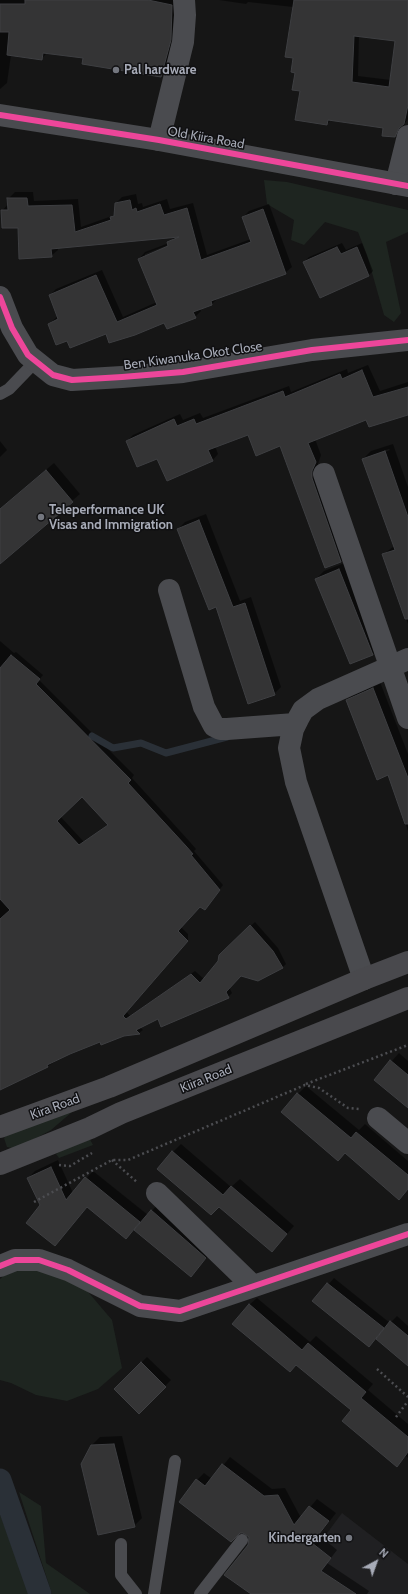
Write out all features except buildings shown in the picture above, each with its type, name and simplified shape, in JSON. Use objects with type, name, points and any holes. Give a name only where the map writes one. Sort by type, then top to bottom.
[{"type":"main road","points":[[364,979],[408,962]]},
{"type":"main road","name":"Kira Road","points":[[0,1126],[109,1088],[364,979]]},
{"type":"main road","name":"Kiira Road","points":[[3,1163],[408,998]]},
{"type":"street","points":[[159,140],[183,42],[185,15],[184,0]]},
{"type":"street","name":"Old Kiira Road","points":[[0,115],[159,140],[402,185]]},
{"type":"street","points":[[402,185],[408,136]]},
{"type":"street","name":"Ben Kiwanuka Okot Close","points":[[0,297],[12,328],[22,346],[35,362],[53,375],[72,380],[183,372],[312,350],[408,340]]},
{"type":"street","points":[[324,474],[399,662],[408,718]]},
{"type":"street","points":[[169,590],[204,708],[214,726],[227,730],[295,724]]},
{"type":"street","points":[[364,979],[296,782],[289,748],[295,724],[303,710],[318,699],[399,662]]},
{"type":"street","points":[[378,1118],[408,1143]]},
{"type":"street","points":[[157,1193],[253,1286]]},
{"type":"street","points":[[0,1266],[15,1260],[39,1260],[68,1270],[140,1306],[161,1310],[180,1311],[408,1234]]},
{"type":"lane","points":[[0,394],[9,389],[35,362]]},
{"type":"lane","points":[[154,1594],[175,1461]]},
{"type":"lane","points":[[200,1594],[242,1540]]},
{"type":"lane","points":[[121,1544],[121,1575],[136,1594]]},
{"type":"path","points":[[34,1202],[112,1160],[128,1160],[305,1084],[408,1045]]},
{"type":"path","points":[[305,1084],[319,1088],[348,1108],[368,1111],[378,1118]]},
{"type":"path","points":[[112,1160],[141,1186],[157,1193]]},
{"type":"path","points":[[377,1369],[408,1397]]},
{"type":"path","points":[[396,1417],[408,1401]]},
{"type":"shaded area","points":[[264,180],[287,182],[408,210],[408,232],[386,242],[401,313],[394,322],[384,315],[367,255],[358,232],[325,222],[304,245],[291,240],[294,220],[267,204]]},
{"type":"shaded area","points":[[73,1107],[72,1112],[51,1130],[16,1149],[7,1147],[4,1138],[8,1133]]},
{"type":"shaded area","points":[[87,1134],[93,1145],[59,1158],[56,1154]]},
{"type":"shaded area","points":[[34,1250],[83,1286],[112,1320],[122,1368],[98,1389],[67,1401],[36,1395],[11,1383],[0,1380],[0,1279]]},
{"type":"shaded area","points":[[19,1492],[41,1506],[46,1563],[90,1594],[52,1594]]},
{"type":"shaded area","name":"Kindergarten","points":[[342,1513],[408,1564],[408,1594],[282,1594]]},
{"type":"shaded area","points":[[0,1514],[29,1594],[0,1594]]},
{"type":"waterway","points":[[92,736],[113,748],[141,743],[166,753],[227,737]]},
{"type":"waterway","points":[[0,1480],[40,1594]]},
{"type":"cycle path","points":[[0,115],[159,140],[408,186]]},
{"type":"cycle path","points":[[0,297],[12,328],[28,355],[53,375],[72,380],[183,372],[312,350],[408,340]]},
{"type":"cycle path","points":[[0,1266],[15,1260],[39,1260],[68,1270],[140,1306],[180,1311],[408,1234]]},
{"type":"place","name":"Pal hardware","points":[[116,70]]},
{"type":"place","name":"Teleperformance UK Visas and Immigration","points":[[41,517]]},
{"type":"place","name":"Kindergarten","points":[[349,1538]]}]
